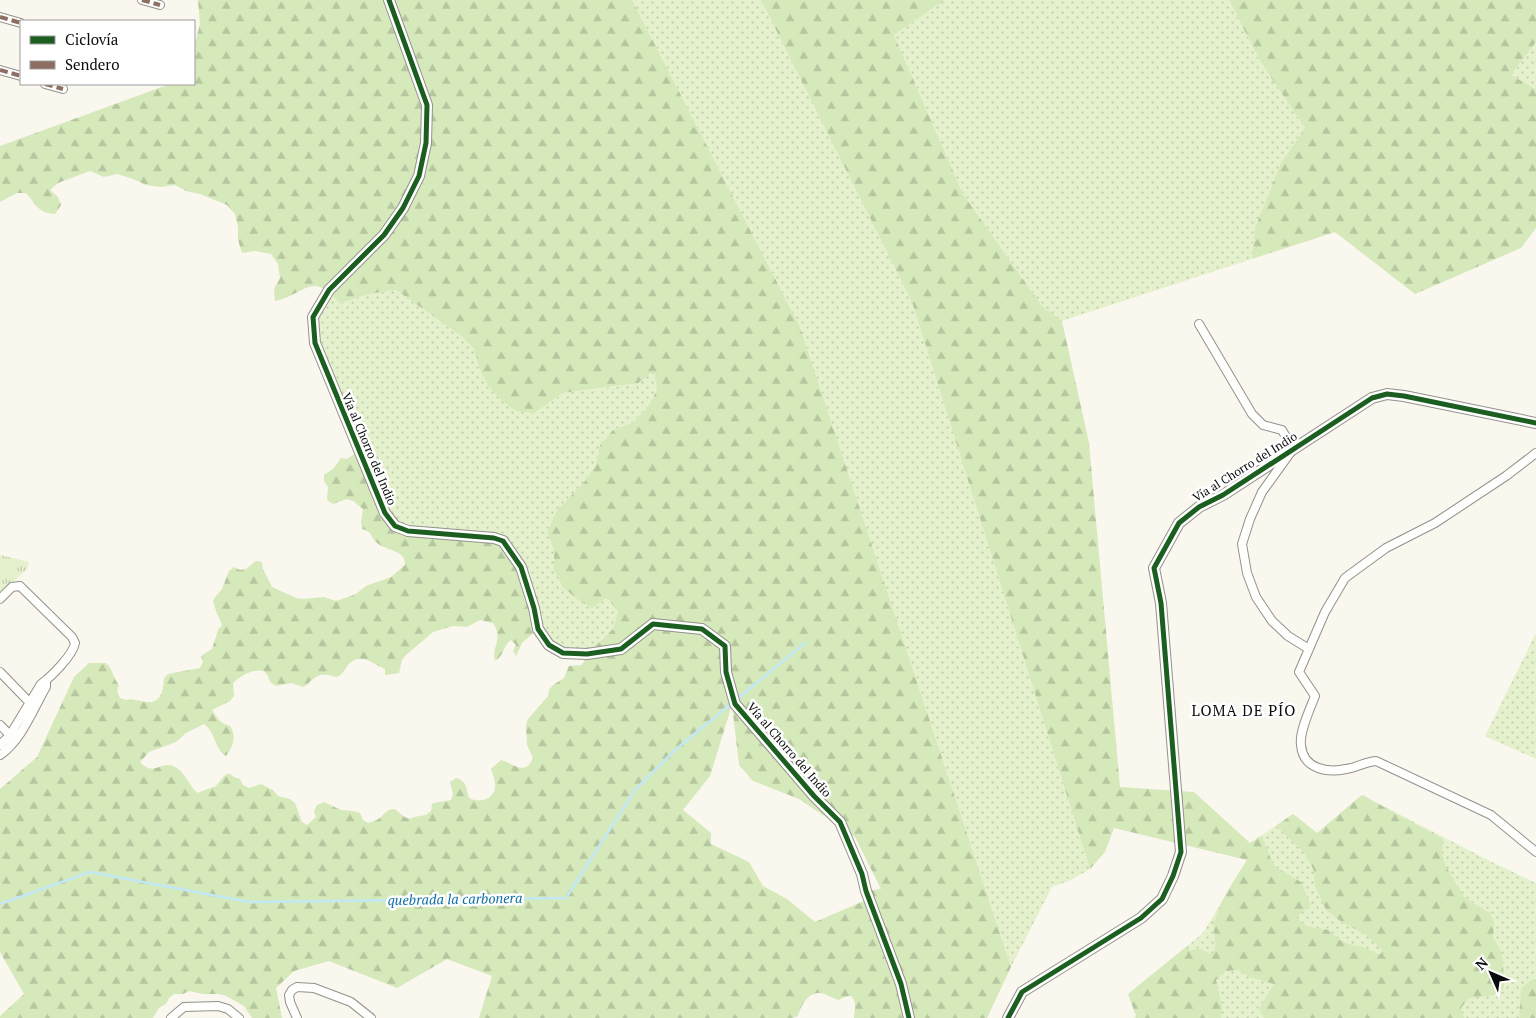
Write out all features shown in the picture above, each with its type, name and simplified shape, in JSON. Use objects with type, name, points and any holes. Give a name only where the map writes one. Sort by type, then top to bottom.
[{"type":"street","points":[[142,0],[160,5]]},
{"type":"street","name":"Vía al Chorro del Indio","points":[[389,0],[427,105],[426,143],[419,176],[403,208],[384,235],[329,290],[313,317],[315,343],[385,513],[395,526],[408,531],[494,538],[503,541],[521,567],[534,608],[538,629],[549,645],[563,654],[587,654],[621,649],[653,624],[702,629],[725,646],[726,672],[735,704],[814,796],[840,822],[862,874],[866,891],[901,984],[909,1018]]},
{"type":"street","points":[[0,17],[20,23]]},
{"type":"street","points":[[0,70],[20,76]]},
{"type":"street","points":[[49,85],[63,89]]},
{"type":"street","points":[[1199,324],[1252,414],[1263,425],[1282,430],[1294,449],[1262,492],[1250,519],[1242,544],[1247,573],[1256,598],[1272,621],[1288,636],[1309,648]]},
{"type":"street","name":"Vía al Chorro del Indio","points":[[1008,1018],[1022,992],[1141,918],[1162,899],[1173,876],[1181,852],[1161,603],[1154,568],[1179,523],[1199,507],[1223,495],[1372,398],[1386,394],[1536,423]]},
{"type":"street","points":[[1536,453],[1506,476],[1443,518],[1386,548],[1345,578],[1325,612],[1299,672],[1315,696],[1300,744],[1304,755],[1312,767],[1322,770],[1347,769],[1364,762],[1376,761],[1491,815],[1536,852]]},
{"type":"street","points":[[0,599],[12,587],[20,586],[72,637],[75,643],[74,648],[46,680],[46,687],[33,705],[9,748],[0,755]]},
{"type":"street","points":[[0,672],[33,705]]},
{"type":"street","points":[[0,725],[13,738]]},
{"type":"street","points":[[0,745],[13,738]]},
{"type":"street","points":[[297,1018],[289,995],[292,990],[302,986],[314,988],[351,1002],[371,1018]]},
{"type":"street","points":[[171,1018],[184,1007],[218,1006],[228,1009],[239,1018]]},
{"type":"green space","points":[[198,0],[632,0],[800,327],[1011,967],[987,1018],[854,1018],[855,1004],[851,996],[839,1000],[824,994],[815,993],[808,997],[798,1016],[793,1018],[479,1018],[492,976],[447,959],[397,988],[329,961],[294,971],[276,988],[282,1018],[252,1018],[244,1006],[226,996],[189,991],[183,994],[174,994],[166,1004],[159,1008],[153,1018],[0,1018],[24,994],[0,952],[0,789],[37,757],[74,677],[89,663],[106,663],[108,665],[119,685],[117,691],[120,698],[148,702],[153,702],[160,697],[164,678],[168,674],[200,668],[203,662],[201,656],[212,649],[218,630],[222,625],[213,600],[222,589],[229,571],[234,567],[240,570],[246,569],[256,561],[262,562],[263,569],[272,587],[296,598],[324,597],[336,601],[356,594],[366,586],[391,577],[405,565],[404,558],[401,555],[379,544],[370,533],[362,529],[363,509],[347,499],[333,504],[327,500],[328,487],[324,481],[324,475],[334,468],[341,458],[347,459],[354,454],[385,513],[395,526],[494,538],[513,555],[538,629],[522,643],[516,656],[513,651],[516,645],[511,640],[495,661],[496,629],[493,623],[480,620],[467,627],[453,626],[433,632],[406,655],[402,660],[399,673],[385,675],[385,669],[367,660],[358,659],[349,664],[339,676],[320,675],[304,687],[291,683],[276,686],[270,682],[264,671],[251,672],[233,683],[234,696],[230,701],[212,710],[232,730],[234,738],[231,749],[226,756],[219,749],[211,732],[204,724],[186,733],[176,742],[149,752],[140,762],[145,766],[153,769],[164,765],[177,768],[197,793],[216,786],[229,773],[240,779],[243,785],[249,788],[261,784],[273,790],[278,796],[290,799],[295,803],[302,822],[307,825],[316,817],[314,811],[317,805],[324,802],[341,810],[360,813],[363,820],[368,823],[378,819],[392,809],[395,809],[407,818],[426,815],[431,811],[432,804],[451,800],[453,794],[450,782],[456,778],[464,783],[469,798],[485,800],[491,796],[495,788],[491,769],[501,760],[523,768],[530,764],[533,758],[527,745],[526,725],[528,719],[548,696],[549,690],[553,685],[564,678],[569,666],[582,665],[587,654],[613,629],[618,612],[607,597],[592,608],[577,599],[563,587],[554,570],[554,550],[547,532],[556,512],[585,481],[596,465],[600,445],[613,430],[632,423],[647,408],[657,390],[654,371],[638,383],[563,393],[534,413],[516,411],[500,399],[488,385],[479,367],[474,349],[460,335],[396,290],[368,295],[340,304],[322,288],[315,286],[308,287],[286,298],[275,301],[274,289],[280,278],[278,264],[271,254],[255,251],[242,253],[238,240],[235,214],[227,205],[200,194],[186,191],[175,185],[161,187],[146,185],[117,174],[104,177],[90,171],[58,183],[50,190],[58,197],[61,205],[55,214],[41,210],[26,193],[17,193],[0,202],[0,146],[167,85],[195,85],[195,43],[200,24]],"holes":[[[732,705],[739,765],[753,781],[799,799],[855,837],[881,889],[866,891],[866,900],[815,922],[787,899],[763,886],[749,862],[711,844],[711,833],[683,810],[710,776]]]},
{"type":"green space","points":[[632,0],[761,0],[912,302],[1090,869],[1071,880],[1052,887],[1011,967],[800,327]]},
{"type":"green space","points":[[761,0],[945,0],[894,35],[963,194],[1042,306],[1062,321],[1089,443],[1120,787],[1194,792],[1250,843],[1262,836],[1272,862],[1276,867],[1301,882],[1311,905],[1296,918],[1307,926],[1328,930],[1343,942],[1364,947],[1377,954],[1385,953],[1367,935],[1343,923],[1326,910],[1315,886],[1314,871],[1305,853],[1276,826],[1293,814],[1317,833],[1362,795],[1443,839],[1442,852],[1445,865],[1465,898],[1490,913],[1494,924],[1493,938],[1500,949],[1503,961],[1504,988],[1494,995],[1469,998],[1461,1008],[1464,1018],[1264,1018],[1259,1009],[1274,984],[1249,977],[1238,970],[1225,971],[1216,980],[1222,1006],[1221,1018],[1137,1018],[1128,994],[1185,948],[1191,950],[1201,949],[1209,954],[1214,952],[1214,924],[1218,912],[1229,889],[1247,860],[1114,828],[1105,852],[1090,869],[912,302]]},
{"type":"green space","points":[[945,0],[1229,0],[1260,61],[1305,128],[1281,163],[1255,228],[1252,259],[1062,321],[1042,306],[963,194],[894,35]]},
{"type":"green space","points":[[1229,0],[1536,0],[1536,42],[1511,75],[1536,89],[1536,228],[1521,248],[1415,294],[1335,232],[1252,259],[1255,228],[1281,163],[1305,128],[1260,61]]},
{"type":"green space","points":[[1536,42],[1536,89],[1511,75]]},
{"type":"green space","points":[[329,290],[340,304],[368,295],[396,290],[460,335],[474,349],[479,367],[549,403],[563,393],[619,386],[655,371],[657,390],[647,408],[632,423],[613,430],[600,445],[596,465],[585,481],[556,512],[547,532],[554,550],[554,570],[607,597],[618,612],[613,629],[587,654],[563,653],[538,629],[395,526],[315,343],[313,317]]},
{"type":"green space","points":[[0,555],[29,562],[27,569],[0,595]]},
{"type":"green space","points":[[1536,633],[1536,759],[1485,736]]},
{"type":"green space","points":[[1362,795],[1536,883],[1536,1018],[1133,1018],[1136,1016],[1128,994],[1203,933],[1247,860],[1250,843],[1293,814],[1317,833]]},
{"type":"green space","points":[[1536,979],[1536,1018],[1519,1018],[1521,989],[1531,980]]},
{"type":"waterway","name":"quebrada la carbonera","points":[[737,699],[805,643]]},
{"type":"waterway","name":"quebrada la carbonera","points":[[0,904],[90,872],[249,902],[566,898],[635,790],[675,750],[732,703]]},
{"type":"marked path","points":[[142,0],[160,5]]},
{"type":"marked path","points":[[0,17],[20,23]]},
{"type":"marked path","points":[[0,70],[20,76]]},
{"type":"marked path","points":[[49,85],[63,89]]},
{"type":"cycle path","points":[[389,0],[427,105],[426,143],[419,176],[403,208],[384,235],[329,290],[313,317],[315,343],[385,513],[395,526],[408,531],[494,538],[503,541],[521,567],[534,608],[538,629],[549,645],[563,653],[587,654],[621,649],[653,624],[702,629],[725,646],[726,672],[735,704],[814,796],[840,822],[862,874],[866,891],[901,984],[909,1018]]},
{"type":"cycle path","points":[[1008,1018],[1022,992],[1141,918],[1162,899],[1173,876],[1181,852],[1161,603],[1154,568],[1179,523],[1199,507],[1223,495],[1372,398],[1387,394],[1404,396],[1536,423]]},
{"type":"district","name":"LOMA DE PÍO","points":[[1244,711]]}]
